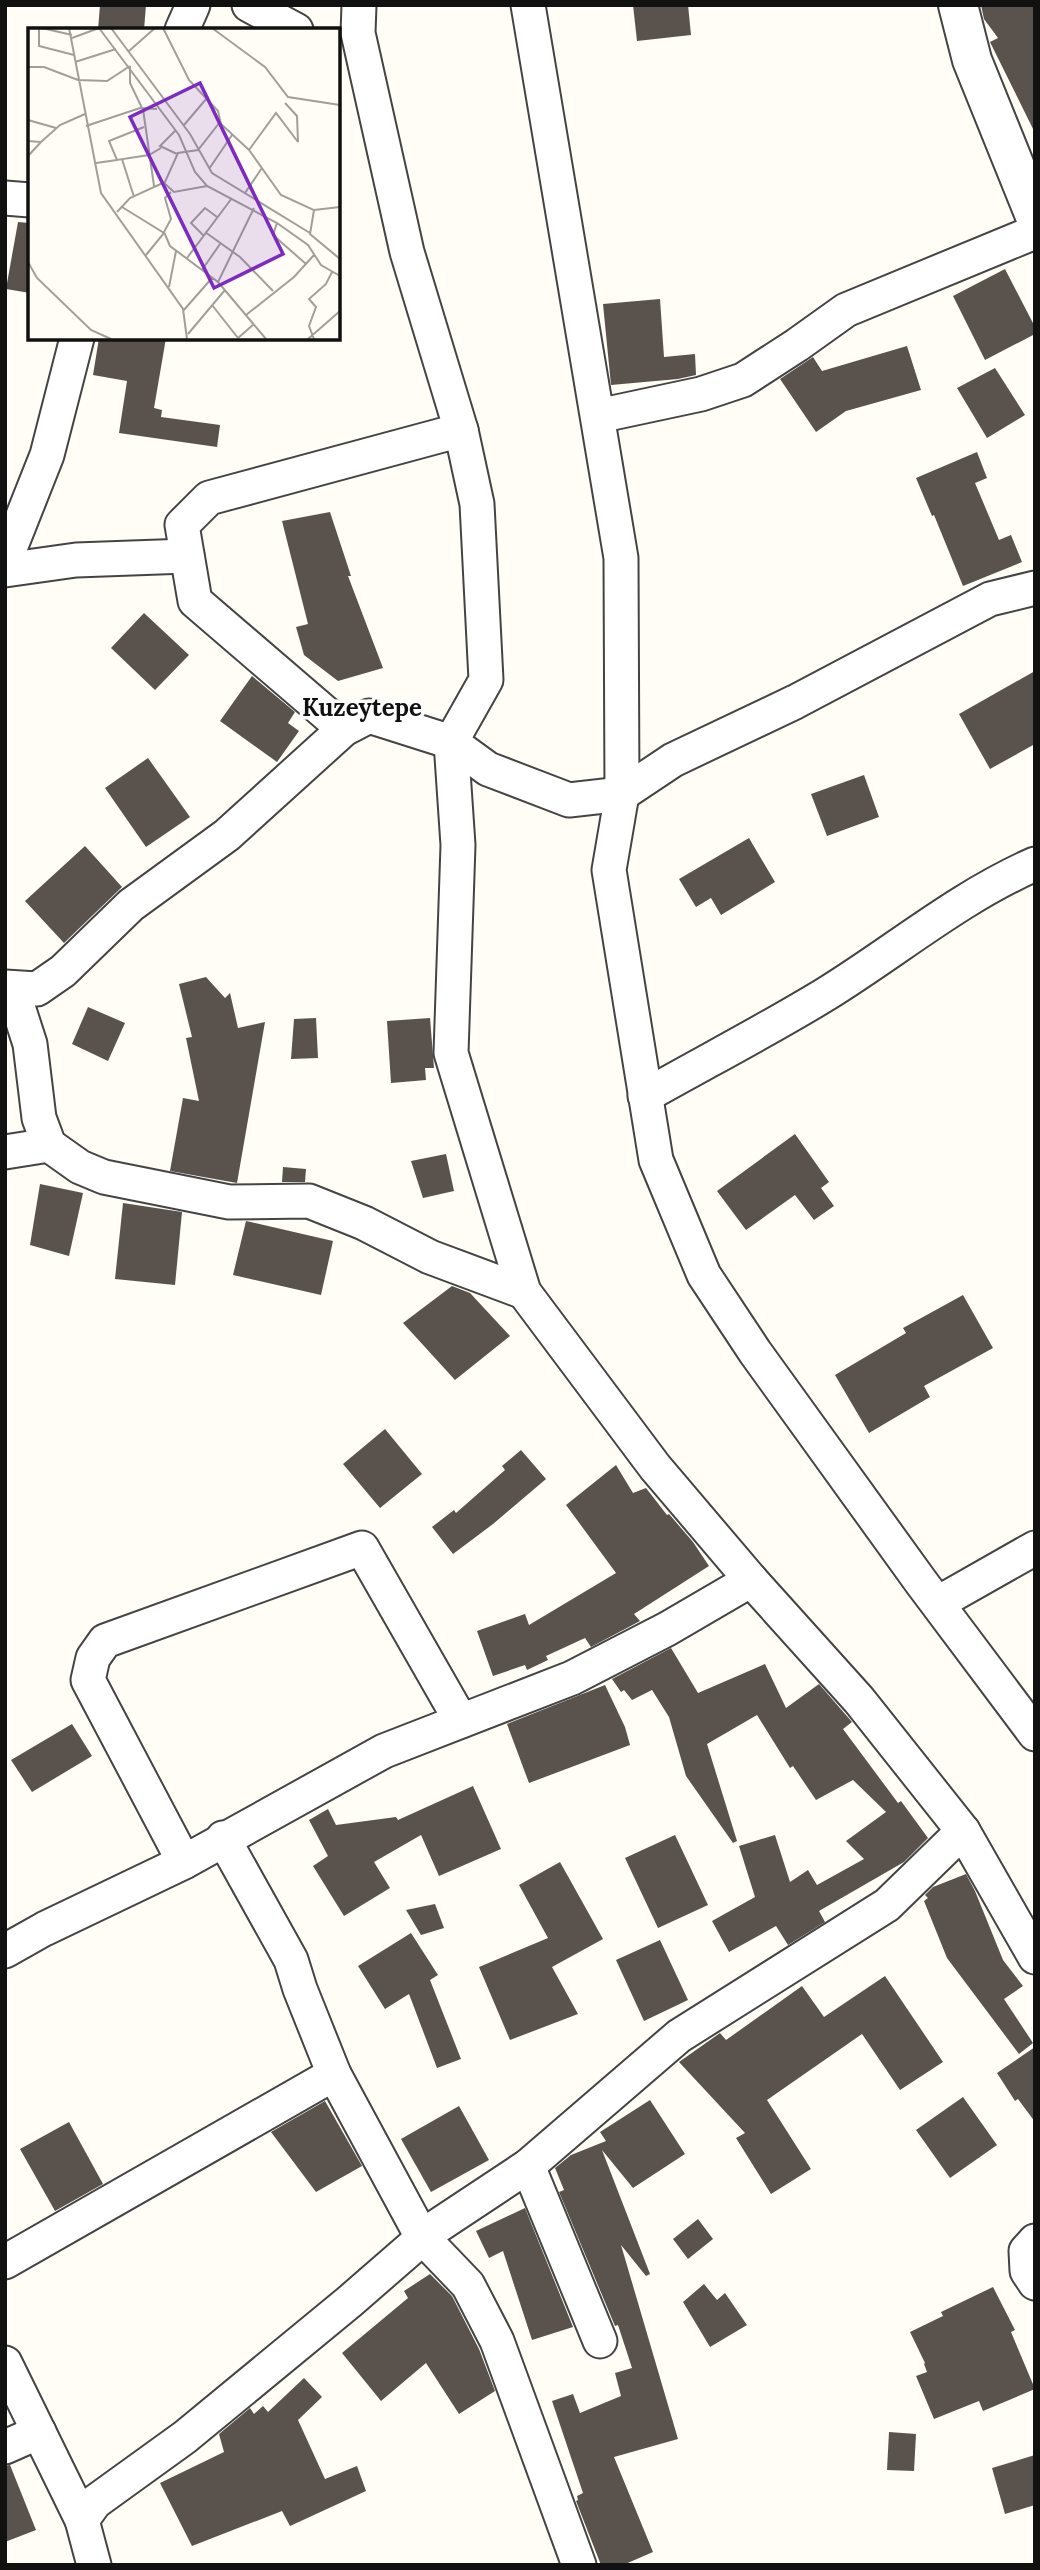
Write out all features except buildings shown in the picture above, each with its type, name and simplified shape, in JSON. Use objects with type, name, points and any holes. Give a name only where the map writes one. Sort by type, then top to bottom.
[{"type":"street","points":[[183,28],[193,5]]},
{"type":"street","points":[[249,5],[292,28]]},
{"type":"street","points":[[359,5],[358,33],[351,56],[461,430],[477,503],[486,680],[451,742],[458,845],[451,1053],[524,1292],[655,1467],[751,1580],[859,1700],[963,1831],[1035,1957]]},
{"type":"street","points":[[528,5],[621,558],[622,794],[609,870],[656,1160],[704,1275],[755,1352],[1035,1734]]},
{"type":"street","points":[[958,5],[972,60],[1035,216]]},
{"type":"street","points":[[5,198],[28,200]]},
{"type":"street","points":[[598,416],[701,394],[743,380],[846,310],[1035,232]]},
{"type":"street","points":[[5,561],[47,456],[76,340]]},
{"type":"street","points":[[344,729],[195,601],[182,525],[209,498],[461,430]]},
{"type":"street","points":[[5,570],[76,560],[187,556]]},
{"type":"street","points":[[524,1292],[430,1256],[364,1223],[309,1201],[229,1202],[128,1183],[80,1167],[49,1145],[39,1118],[30,1044],[9,988],[37,989],[63,971],[131,905],[227,835],[344,729],[369,716],[451,742],[488,769],[569,800],[622,794],[673,760],[795,702],[990,599],[1035,589]]},
{"type":"street","points":[[645,1096],[827,993],[934,919],[1006,877],[1035,864]]},
{"type":"street","points":[[5,1152],[49,1145]]},
{"type":"street","points":[[184,1861],[88,1680],[93,1658],[105,1641],[362,1548],[461,1721]]},
{"type":"street","points":[[938,1603],[1035,1548]]},
{"type":"street","points":[[5,1951],[44,1928],[184,1861],[384,1751],[572,1678],[667,1629],[751,1580]]},
{"type":"street","points":[[82,2520],[95,2502],[185,2437],[349,2302],[422,2236],[528,2166],[679,2036],[887,1905],[963,1831]]},
{"type":"street","points":[[223,1838],[291,1960],[334,2074],[422,2236],[468,2285],[497,2341],[579,2565]]},
{"type":"street","points":[[5,2262],[334,2074]]},
{"type":"street","points":[[528,2166],[600,2341]]},
{"type":"street","points":[[1035,2241],[1026,2251],[1027,2271],[1035,2283]]},
{"type":"street","points":[[5,2363],[82,2520],[94,2565]]},
{"type":"street","points":[[5,2447],[39,2432]]},
{"type":"district","name":"Kuzeytepe","points":[[362,707]]}]
